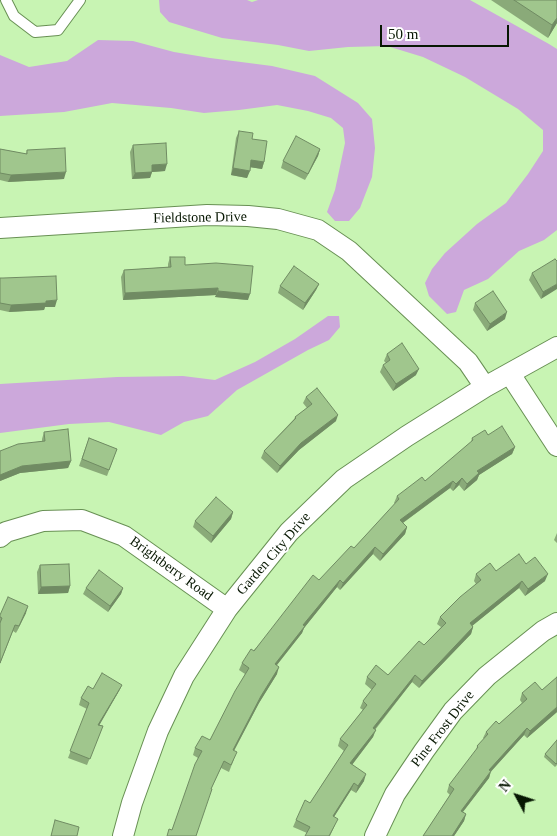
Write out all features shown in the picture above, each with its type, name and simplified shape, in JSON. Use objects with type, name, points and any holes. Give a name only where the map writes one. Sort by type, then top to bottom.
[{"type":"street","name":"Fieldstone Drive","points":[[0,228],[206,215],[278,219],[318,230],[349,251],[468,362],[485,387]]},
{"type":"street","name":"Garden City Drive","points":[[123,836],[132,803],[158,731],[184,676],[227,609],[289,532],[344,480],[407,436],[485,387],[557,347]]},
{"type":"street","points":[[510,374],[557,446]]},
{"type":"street","name":"Brightberry Road","points":[[0,537],[6,532],[43,521],[82,520],[124,536],[227,609]]},
{"type":"street","name":"Pine Frost Drive","points":[[375,836],[395,794],[453,711],[487,676],[557,622]]},
{"type":"lane","points":[[6,0],[14,16],[35,32],[58,30],[80,0]]},
{"type":"shaded area","points":[[159,0],[247,0],[252,2],[258,0],[470,0],[549,44],[557,49],[557,230],[544,240],[519,251],[488,279],[464,290],[456,312],[447,314],[429,296],[425,283],[432,269],[445,253],[477,224],[506,203],[543,151],[543,130],[518,109],[465,77],[423,57],[387,46],[309,51],[222,38],[169,22],[160,12]]},
{"type":"shaded area","points":[[98,40],[133,41],[174,52],[272,66],[315,76],[358,103],[372,119],[375,148],[372,177],[360,208],[349,221],[335,221],[327,212],[335,190],[345,143],[343,128],[331,118],[308,111],[277,105],[204,113],[112,103],[64,112],[0,116],[0,55],[29,67],[67,61]]},
{"type":"shaded area","points":[[328,316],[339,316],[340,327],[329,340],[237,390],[208,416],[184,422],[161,435],[109,422],[69,424],[0,433],[0,384],[117,377],[183,376],[215,380],[255,362],[295,339]]},
{"type":"building","points":[[514,0],[557,0],[557,18],[552,25]]},
{"type":"building","points":[[239,131],[253,133],[252,139],[267,141],[264,162],[251,160],[250,171],[233,168]]},
{"type":"building","points":[[296,136],[320,149],[308,174],[283,161]]},
{"type":"building","points":[[166,143],[167,164],[152,165],[152,172],[135,173],[133,145]]},
{"type":"building","points":[[65,148],[66,172],[11,175],[0,173],[0,149],[27,154],[27,150]]},
{"type":"building","points":[[170,257],[185,257],[185,265],[216,263],[253,266],[250,294],[218,291],[218,288],[125,293],[124,270],[171,267]]},
{"type":"building","points":[[555,259],[557,261],[557,284],[543,292],[532,273]]},
{"type":"building","points":[[294,266],[319,284],[305,303],[280,286]]},
{"type":"building","points":[[56,276],[57,300],[46,301],[46,303],[11,305],[0,303],[0,278]]},
{"type":"building","points":[[493,291],[507,312],[490,324],[475,303]]},
{"type":"building","points":[[402,343],[419,369],[396,384],[383,365],[390,360],[387,354]]},
{"type":"building","points":[[317,388],[338,415],[301,443],[280,466],[264,451],[295,417],[312,404],[306,397]]},
{"type":"building","points":[[502,426],[515,447],[477,471],[479,473],[467,484],[462,478],[456,484],[453,481],[400,520],[407,527],[383,554],[375,547],[343,583],[340,580],[303,625],[305,626],[275,664],[279,667],[261,696],[233,750],[237,752],[231,765],[224,761],[211,789],[196,836],[167,836],[169,829],[172,830],[195,764],[202,751],[195,748],[202,736],[210,740],[249,668],[242,663],[251,649],[254,651],[313,575],[319,580],[351,546],[354,548],[399,499],[397,496],[422,477],[425,481],[473,440],[472,438],[485,430],[488,435]]},
{"type":"building","points":[[68,429],[71,461],[22,466],[0,475],[0,451],[18,444],[45,441],[44,432]]},
{"type":"building","points":[[89,438],[117,449],[109,470],[82,459]]},
{"type":"building","points":[[216,497],[233,512],[213,536],[195,521]]},
{"type":"building","points":[[519,554],[526,564],[535,557],[548,574],[528,589],[522,581],[470,623],[473,627],[422,681],[415,675],[373,728],[376,730],[350,763],[366,774],[358,786],[354,783],[333,816],[338,819],[329,836],[305,836],[310,827],[296,820],[305,800],[310,803],[348,745],[340,739],[367,705],[363,701],[376,684],[367,677],[376,665],[388,675],[419,641],[424,645],[446,623],[440,617],[481,580],[476,574],[490,563],[496,571]]},
{"type":"building","points":[[69,564],[70,586],[41,587],[40,565]]},
{"type":"building","points":[[99,570],[123,588],[110,606],[86,588]]},
{"type":"building","points":[[8,597],[28,606],[19,626],[15,625],[0,663],[0,623],[2,618],[0,615]]},
{"type":"building","points":[[102,673],[122,685],[98,725],[103,726],[90,759],[70,751],[89,703],[81,698],[88,686],[93,689]]},
{"type":"building","points":[[557,677],[557,707],[530,731],[527,728],[489,770],[491,771],[461,811],[466,814],[452,836],[423,836],[454,789],[449,785],[488,734],[486,732],[496,721],[499,724],[527,699],[522,693],[535,682],[542,690]]},
{"type":"building","points":[[557,740],[557,763],[556,764],[545,754]]},
{"type":"building","points":[[55,820],[79,827],[77,836],[51,836]]}]
